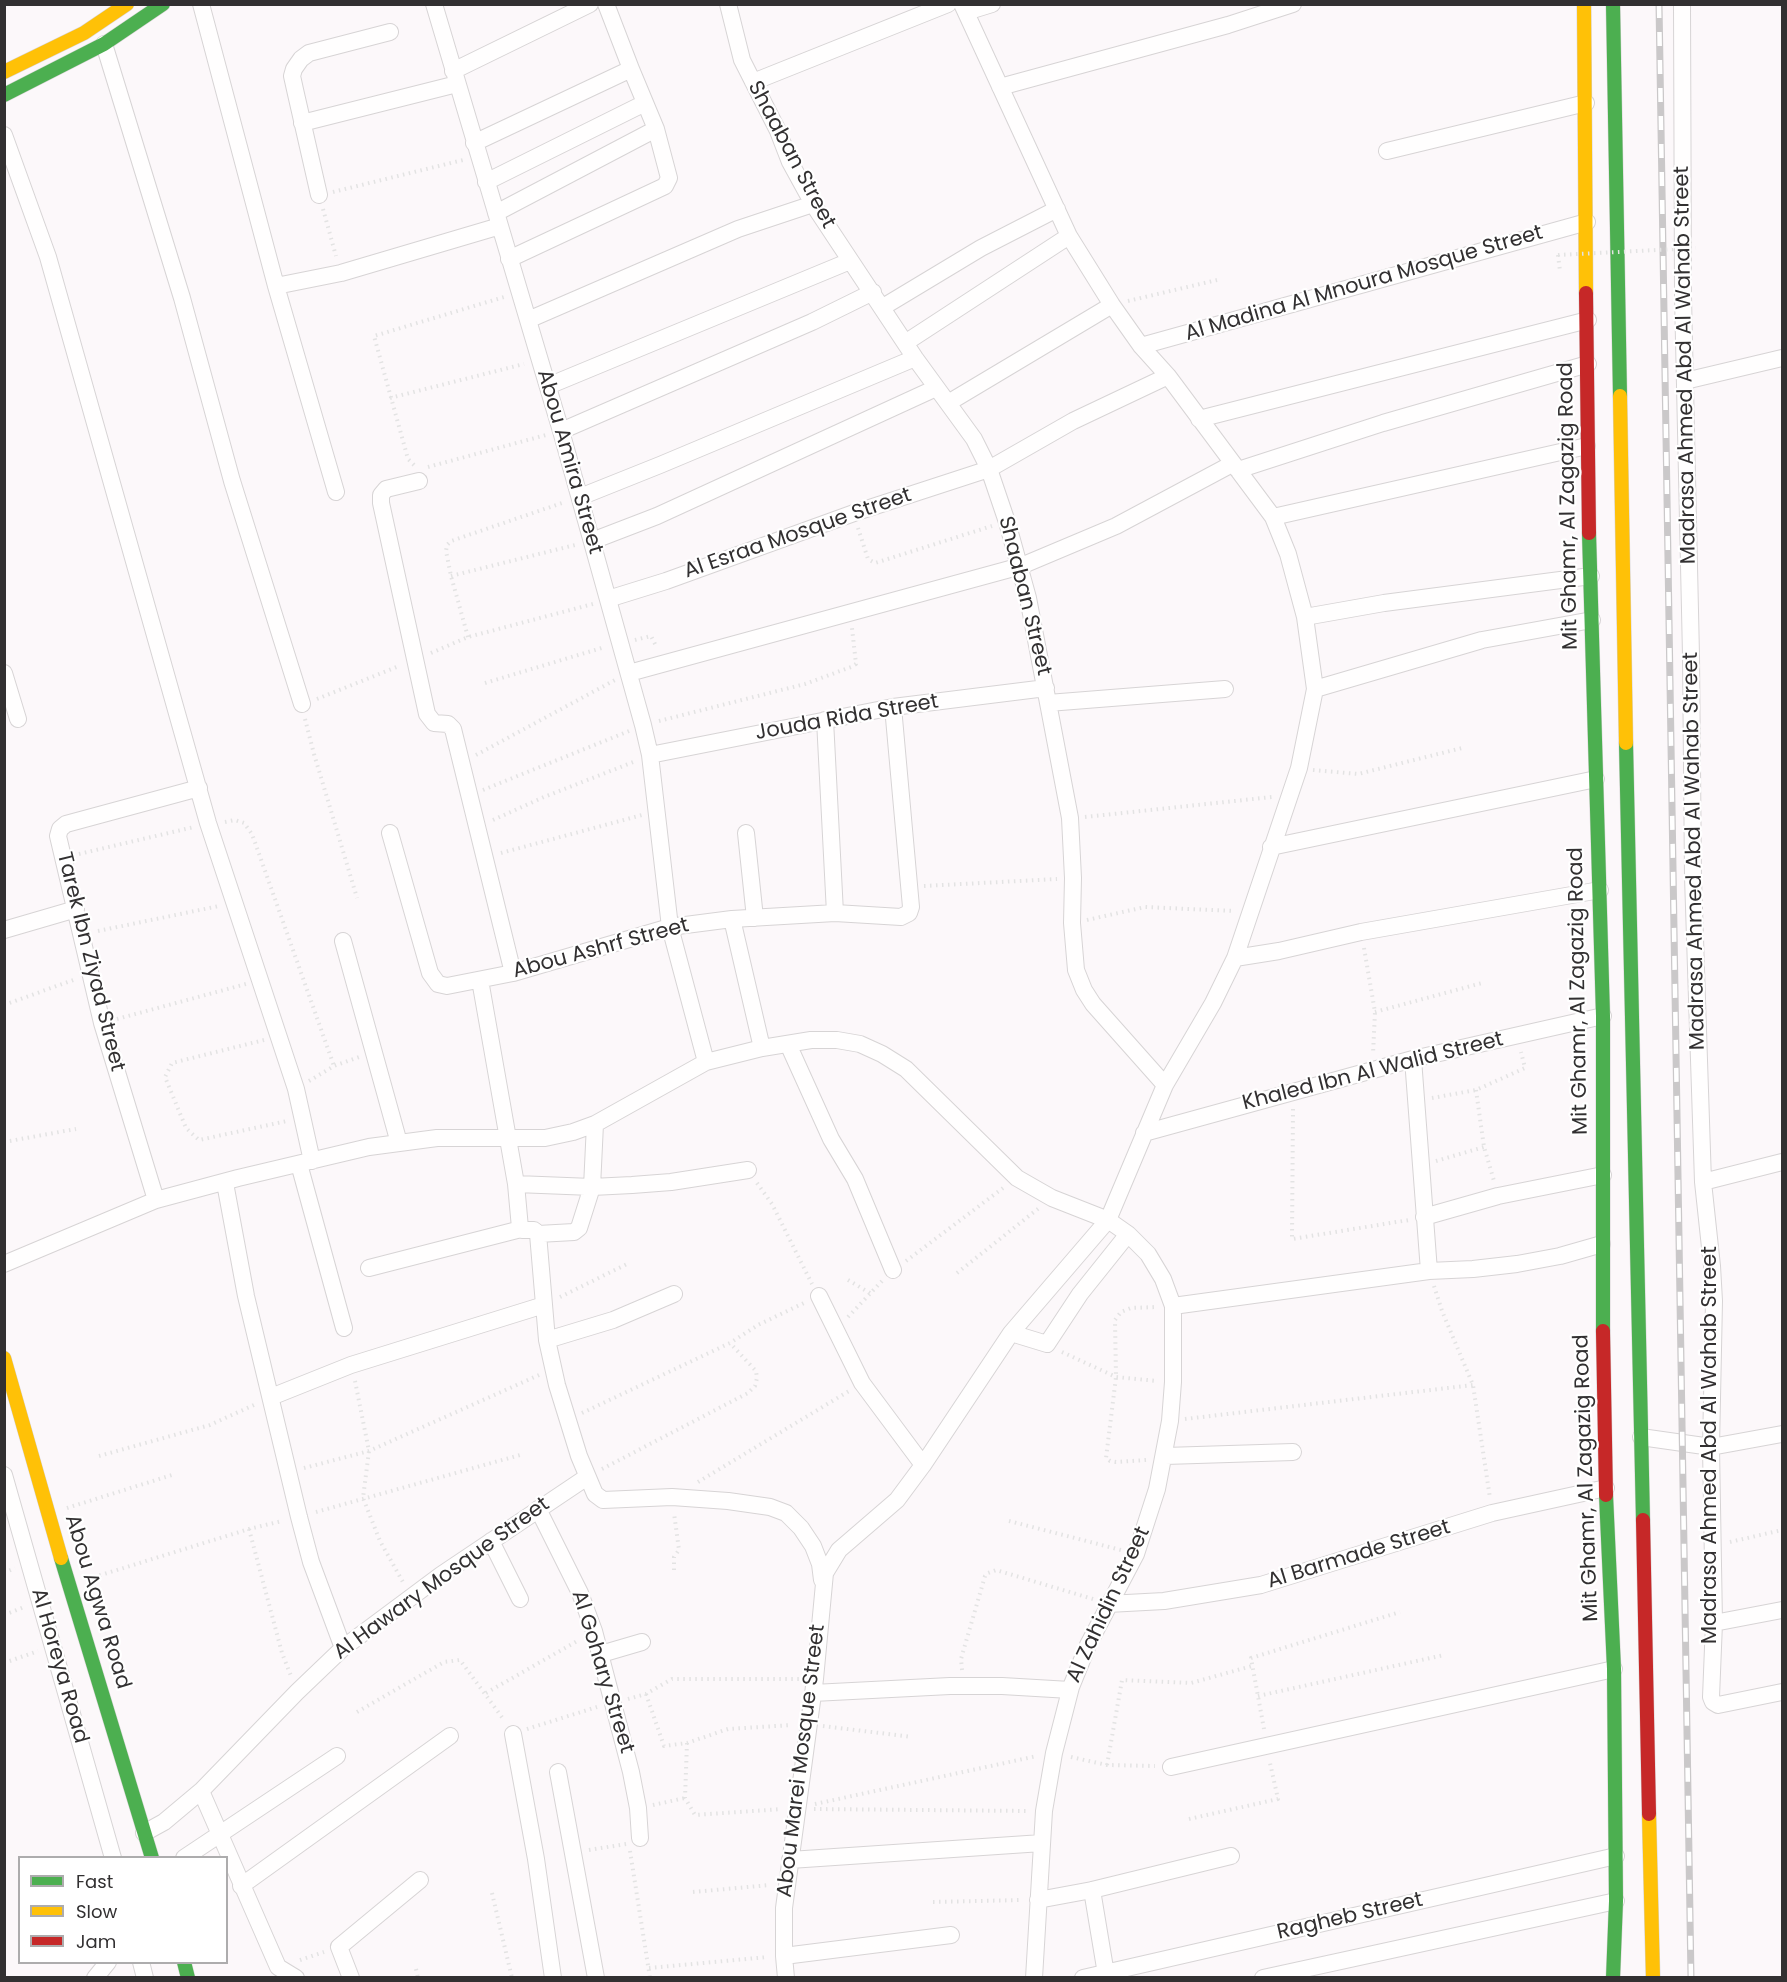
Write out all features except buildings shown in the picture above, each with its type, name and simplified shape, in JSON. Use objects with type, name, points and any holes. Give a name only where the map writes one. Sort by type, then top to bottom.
[{"type":"main road","points":[[4,72],[66,42],[127,4]]},
{"type":"main road","points":[[4,95],[104,44],[163,4]]},
{"type":"main road","name":"Mit Ghamr, Al Zagazig Road","points":[[1584,4],[1588,320],[1587,446],[1604,1016],[1602,1244],[1606,1488],[1614,1669],[1616,1901],[1613,1977]]},
{"type":"main road","points":[[1613,4],[1614,144],[1653,1977]]},
{"type":"main road","name":"Abou Agwa Road","points":[[4,1358],[48,1514],[152,1856]]},
{"type":"street","points":[[201,4],[276,286],[336,492]]},
{"type":"street","name":"Abou Amira Street","points":[[434,4],[548,386],[643,725],[650,756],[670,927],[706,1062]]},
{"type":"street","points":[[302,123],[455,77],[590,4]]},
{"type":"street","points":[[509,259],[665,186],[669,178],[656,129],[606,4]]},
{"type":"street","name":"Shaaban Street","points":[[728,4],[742,60],[783,141],[790,162],[813,204],[915,358],[974,439],[989,469],[1021,566],[1070,818],[1073,878],[1072,923],[1076,970],[1084,990],[1094,1004],[1164,1084]]},
{"type":"street","points":[[753,82],[948,4]]},
{"type":"street","points":[[964,8],[992,4]]},
{"type":"street","points":[[1000,87],[1228,25],[1293,4]]},
{"type":"street","name":"Madrasa Ahmed Abd Al Wahab Street","points":[[1682,4],[1693,877],[1703,1182],[1713,1266],[1714,1301],[1711,1447],[1714,1623],[1711,1697],[1718,1705],[1782,1692]]},
{"type":"street","name":"Abou Marei Mosque Street","points":[[786,1977],[784,1908],[814,1686],[825,1573],[839,1550],[897,1500],[1011,1333],[1108,1220],[1164,1084],[1214,1002],[1235,957],[1299,768],[1315,689],[1305,617],[1288,554],[1274,517],[1168,376],[1141,346],[1112,305],[1069,236],[964,8]]},
{"type":"street","points":[[319,195],[292,76],[294,69],[309,53],[390,32]]},
{"type":"street","points":[[104,44],[182,298],[232,481],[302,704]]},
{"type":"street","points":[[476,150],[631,69]]},
{"type":"street","points":[[1387,152],[1586,102]]},
{"type":"street","points":[[486,182],[645,103]]},
{"type":"street","points":[[276,286],[341,273],[498,220],[656,129]]},
{"type":"street","points":[[4,135],[48,257],[208,824],[296,1089],[303,1118],[306,1163],[344,1328]]},
{"type":"street","points":[[528,320],[738,229],[813,204]]},
{"type":"street","points":[[883,307],[981,248],[1057,210]]},
{"type":"street","name":"Al Madina Al Mnoura Mosque Street","points":[[1141,346],[1587,222]]},
{"type":"street","points":[[905,343],[1069,236]]},
{"type":"street","points":[[548,386],[850,261]]},
{"type":"street","points":[[561,431],[812,322],[873,292]]},
{"type":"street","points":[[948,403],[1112,305]]},
{"type":"street","points":[[1199,419],[1588,320]]},
{"type":"street","points":[[580,497],[915,358]]},
{"type":"street","points":[[1685,381],[1782,358]]},
{"type":"street","points":[[629,673],[1021,566],[1116,526],[1235,467],[1588,364]]},
{"type":"street","name":"Al Esraa Mosque Street","points":[[608,600],[854,513],[989,469],[1073,421],[1168,376]]},
{"type":"street","points":[[592,541],[657,516],[936,388]]},
{"type":"street","points":[[1274,517],[1587,446]]},
{"type":"street","points":[[419,481],[386,489],[380,499],[427,714],[434,723],[445,723],[451,726],[513,973]]},
{"type":"street","points":[[1305,617],[1384,603],[1591,576]]},
{"type":"street","points":[[1315,689],[1482,640],[1592,620]]},
{"type":"street","points":[[4,673],[18,720]]},
{"type":"street","name":"Jouda Rida Street","points":[[650,756],[892,707],[1047,696],[1225,689]]},
{"type":"street","name":"Abou Ashrf Street","points":[[390,833],[430,973],[438,984],[447,986],[513,973],[670,927],[732,919],[835,913],[901,917],[909,913],[911,907],[892,707]]},
{"type":"street","points":[[825,720],[835,913]]},
{"type":"street","points":[[1271,847],[1596,779]]},
{"type":"street","name":"Tarek Ibn Ziyad Street","points":[[156,1200],[102,1023],[58,836],[60,829],[66,824],[199,788]]},
{"type":"street","points":[[747,833],[755,918]]},
{"type":"street","points":[[1235,957],[1279,951],[1361,932],[1600,890]]},
{"type":"street","points":[[4,930],[76,909]]},
{"type":"street","points":[[732,919],[762,1048]]},
{"type":"street","points":[[343,941],[399,1143]]},
{"type":"street","points":[[480,980],[516,1184],[521,1229]]},
{"type":"street","name":"Khaled Ibn Al Walid Street","points":[[1144,1133],[1293,1090],[1413,1059],[1604,1016]]},
{"type":"street","name":"Al Zahidin Street","points":[[4,1264],[156,1200],[369,1147],[437,1138],[545,1138],[573,1132],[595,1124],[706,1062],[762,1048],[811,1040],[837,1040],[861,1044],[906,1069],[1017,1178],[1052,1198],[1108,1220],[1128,1234],[1148,1254],[1163,1279],[1173,1306],[1173,1382],[1170,1421],[1165,1456],[1151,1511],[1136,1554],[1088,1645],[1070,1690],[1054,1753],[1044,1811],[1034,1977]]},
{"type":"street","points":[[788,1044],[831,1139],[855,1179],[893,1270]]},
{"type":"street","points":[[1413,1059],[1429,1271]]},
{"type":"street","points":[[538,1234],[578,1230],[592,1187],[595,1124]]},
{"type":"street","points":[[1703,1182],[1782,1162]]},
{"type":"street","points":[[516,1184],[592,1187],[671,1182],[748,1170]]},
{"type":"street","points":[[1424,1217],[1498,1196],[1603,1175]]},
{"type":"street","points":[[225,1183],[246,1296],[299,1517],[311,1562],[343,1648]]},
{"type":"street","points":[[369,1268],[521,1229],[534,1230],[538,1234],[547,1340],[567,1420],[595,1494],[603,1500],[672,1497],[745,1503],[770,1507],[786,1513],[801,1527],[813,1546],[820,1564],[822,1587]]},
{"type":"street","points":[[1011,1333],[1047,1344],[1086,1287],[1128,1234]]},
{"type":"street","points":[[1173,1306],[1429,1271],[1516,1264],[1560,1256],[1602,1244]]},
{"type":"street","points":[[547,1340],[613,1320],[674,1294]]},
{"type":"street","points":[[819,1296],[862,1383],[923,1465]]},
{"type":"street","points":[[271,1397],[351,1365],[544,1305]]},
{"type":"street","points":[[1641,1437],[1711,1447],[1782,1434]]},
{"type":"street","points":[[1165,1456],[1293,1452]]},
{"type":"street","name":"Al Horeya Road","points":[[4,1475],[113,1856]]},
{"type":"street","name":"Al Hawary Mosque Street","points":[[144,1833],[164,1822],[201,1791],[343,1648],[491,1541],[587,1477]]},
{"type":"street","name":"Al Barmade Street","points":[[1108,1604],[1164,1601],[1261,1585],[1492,1513],[1606,1488]]},
{"type":"street","name":"Al Gohary Street","points":[[538,1509],[580,1593],[601,1654],[623,1737],[638,1808],[634,1841]]},
{"type":"street","points":[[491,1541],[520,1599]]},
{"type":"street","points":[[1714,1623],[1782,1610]]},
{"type":"street","points":[[601,1654],[642,1642]]},
{"type":"street","points":[[1172,1767],[1614,1669]]},
{"type":"street","points":[[814,1686],[1002,1686],[1070,1690]]},
{"type":"street","points":[[513,1734],[536,1859],[553,1977]]},
{"type":"street","points":[[241,1886],[450,1736]]},
{"type":"street","points":[[186,1856],[337,1756]]},
{"type":"street","points":[[558,1772],[596,1977]]},
{"type":"street","points":[[201,1791],[278,1966],[296,1977]]},
{"type":"street","points":[[790,1860],[1042,1843]]},
{"type":"street","points":[[1038,1900],[1092,1890],[1231,1856]]},
{"type":"street","name":"Ragheb Street","points":[[1083,1977],[1106,1974],[1616,1856]]},
{"type":"street","points":[[351,1977],[339,1947],[420,1880]]},
{"type":"street","points":[[1092,1890],[1106,1974]]},
{"type":"street","points":[[1263,1977],[1616,1901]]},
{"type":"street","points":[[784,1956],[951,1935]]},
{"type":"street","points":[[95,1977],[106,1964]]},
{"type":"path","points":[[341,273],[319,195],[476,150]]},
{"type":"path","points":[[1558,255],[1696,248]]},
{"type":"path","points":[[1112,305],[1218,280]]},
{"type":"path","points":[[519,293],[374,336],[408,459],[421,470],[561,431]]},
{"type":"path","points":[[390,398],[540,360]]},
{"type":"path","points":[[468,637],[451,576],[447,545],[451,541],[580,497]]},
{"type":"path","points":[[854,513],[864,551],[868,559],[875,564],[1007,522]]},
{"type":"path","points":[[451,576],[592,541]]},
{"type":"path","points":[[357,898],[314,754],[302,704],[327,697],[468,637],[608,600]]},
{"type":"path","points":[[468,796],[643,725],[806,684],[850,667],[856,664],[850,613]]},
{"type":"path","points":[[485,683],[651,636],[665,663]]},
{"type":"path","points":[[460,763],[629,673]]},
{"type":"path","points":[[1299,768],[1358,774],[1462,748]]},
{"type":"path","points":[[477,827],[544,797],[650,756]]},
{"type":"path","points":[[1070,818],[1288,796]]},
{"type":"path","points":[[484,857],[657,812]]},
{"type":"path","points":[[63,857],[208,824],[236,820],[244,823],[252,834],[334,1066]]},
{"type":"path","points":[[908,887],[1073,878]]},
{"type":"path","points":[[82,934],[233,903]]},
{"type":"path","points":[[1072,923],[1144,907],[1250,912]]},
{"type":"path","points":[[1361,932],[1375,1012],[1372,1070]]},
{"type":"path","points":[[4,1005],[91,974]]},
{"type":"path","points":[[102,1023],[261,980]]},
{"type":"path","points":[[1375,1012],[1482,983]]},
{"type":"path","points":[[1416,1100],[1476,1090],[1525,1068],[1517,1035]]},
{"type":"path","points":[[279,1037],[172,1063],[165,1077],[186,1128],[199,1140],[303,1118]]},
{"type":"path","points":[[296,1089],[334,1066],[374,1051]]},
{"type":"path","points":[[1293,1090],[1293,1239],[1424,1217]]},
{"type":"path","points":[[1476,1090],[1484,1147],[1498,1196]]},
{"type":"path","points":[[4,1142],[76,1129]]},
{"type":"path","points":[[1421,1166],[1484,1147]]},
{"type":"path","points":[[567,1420],[730,1343],[758,1325],[819,1296],[772,1204],[748,1170]]},
{"type":"path","points":[[893,1270],[1017,1178]]},
{"type":"path","points":[[957,1273],[1052,1198]]},
{"type":"path","points":[[544,1305],[627,1264]]},
{"type":"path","points":[[1429,1271],[1442,1311],[1473,1385],[1492,1513]]},
{"type":"path","points":[[836,1331],[870,1293],[848,1280]]},
{"type":"path","points":[[1165,1456],[1140,1461],[1108,1460],[1116,1377],[1115,1320],[1121,1312],[1131,1308],[1173,1306]]},
{"type":"path","points":[[587,1477],[748,1393],[755,1386],[756,1371],[730,1343]]},
{"type":"path","points":[[1047,1344],[1116,1377],[1173,1382]]},
{"type":"path","points":[[351,1365],[369,1451],[363,1498],[380,1541],[412,1597]]},
{"type":"path","points":[[290,1472],[369,1451],[554,1369]]},
{"type":"path","points":[[674,1570],[674,1557],[679,1550],[672,1497],[862,1383]]},
{"type":"path","points":[[1170,1421],[1473,1385]]},
{"type":"path","points":[[99,1456],[210,1425],[271,1397]]},
{"type":"path","points":[[363,1498],[520,1455]]},
{"type":"path","points":[[48,1514],[172,1475]]},
{"type":"path","points":[[1010,1521],[1136,1554]]},
{"type":"path","points":[[70,1585],[249,1529],[282,1653],[297,1692]]},
{"type":"path","points":[[1711,1546],[1782,1530]]},
{"type":"path","points":[[964,1674],[961,1666],[962,1659],[985,1576],[992,1571],[996,1570],[1108,1604]]},
{"type":"path","points":[[4,1615],[41,1599]]},
{"type":"path","points":[[1189,1819],[1278,1799],[1251,1659],[1400,1612]]},
{"type":"path","points":[[486,1693],[594,1631]]},
{"type":"path","points":[[1258,1696],[1444,1655]]},
{"type":"path","points":[[357,1712],[444,1662],[452,1660],[460,1660],[486,1693],[513,1734],[613,1702]]},
{"type":"path","points":[[1107,1765],[1122,1680],[1191,1683],[1252,1666]]},
{"type":"path","points":[[814,1686],[672,1679],[646,1694],[664,1746],[687,1743],[728,1729],[809,1725],[912,1737]]},
{"type":"path","points":[[687,1743],[685,1798],[695,1815],[797,1808],[1044,1811]]},
{"type":"path","points":[[797,1808],[1054,1753],[1107,1765],[1172,1767]]},
{"type":"path","points":[[638,1808],[685,1798]]},
{"type":"path","points":[[634,1841],[650,1977]]},
{"type":"path","points":[[693,1892],[787,1884]]},
{"type":"path","points":[[492,1893],[512,1977]]},
{"type":"path","points":[[933,1902],[1038,1900]]},
{"type":"path","points":[[278,1966],[339,1947]]},
{"type":"path","points":[[649,1968],[784,1956]]},
{"type":"path","points":[[416,1969],[418,1977]]},
{"type":"railway","points":[[1659,4],[1691,1978]]},
{"type":"traffic: fast","points":[[4,95],[104,44],[163,4]]},
{"type":"traffic: fast","points":[[1613,4],[1620,396]]},
{"type":"traffic: fast","points":[[1589,533],[1603,1016],[1603,1331]]},
{"type":"traffic: fast","points":[[1626,743],[1643,1520]]},
{"type":"traffic: fast","points":[[1606,1495],[1614,1669],[1616,1901],[1613,1978]]},
{"type":"traffic: fast","points":[[61,1558],[151,1856]]},
{"type":"traffic: fast","points":[[184,1964],[188,1978]]},
{"type":"traffic: slow","points":[[4,72],[84,33],[127,4]]},
{"type":"traffic: slow","points":[[1584,4],[1586,293]]},
{"type":"traffic: slow","points":[[1620,396],[1626,743]]},
{"type":"traffic: slow","points":[[4,1358],[61,1558]]},
{"type":"traffic: slow","points":[[1649,1814],[1653,1978]]},
{"type":"traffic: jam","points":[[1586,293],[1589,533]]},
{"type":"traffic: jam","points":[[1603,1331],[1606,1495]]},
{"type":"traffic: jam","points":[[1643,1520],[1649,1814]]}]
